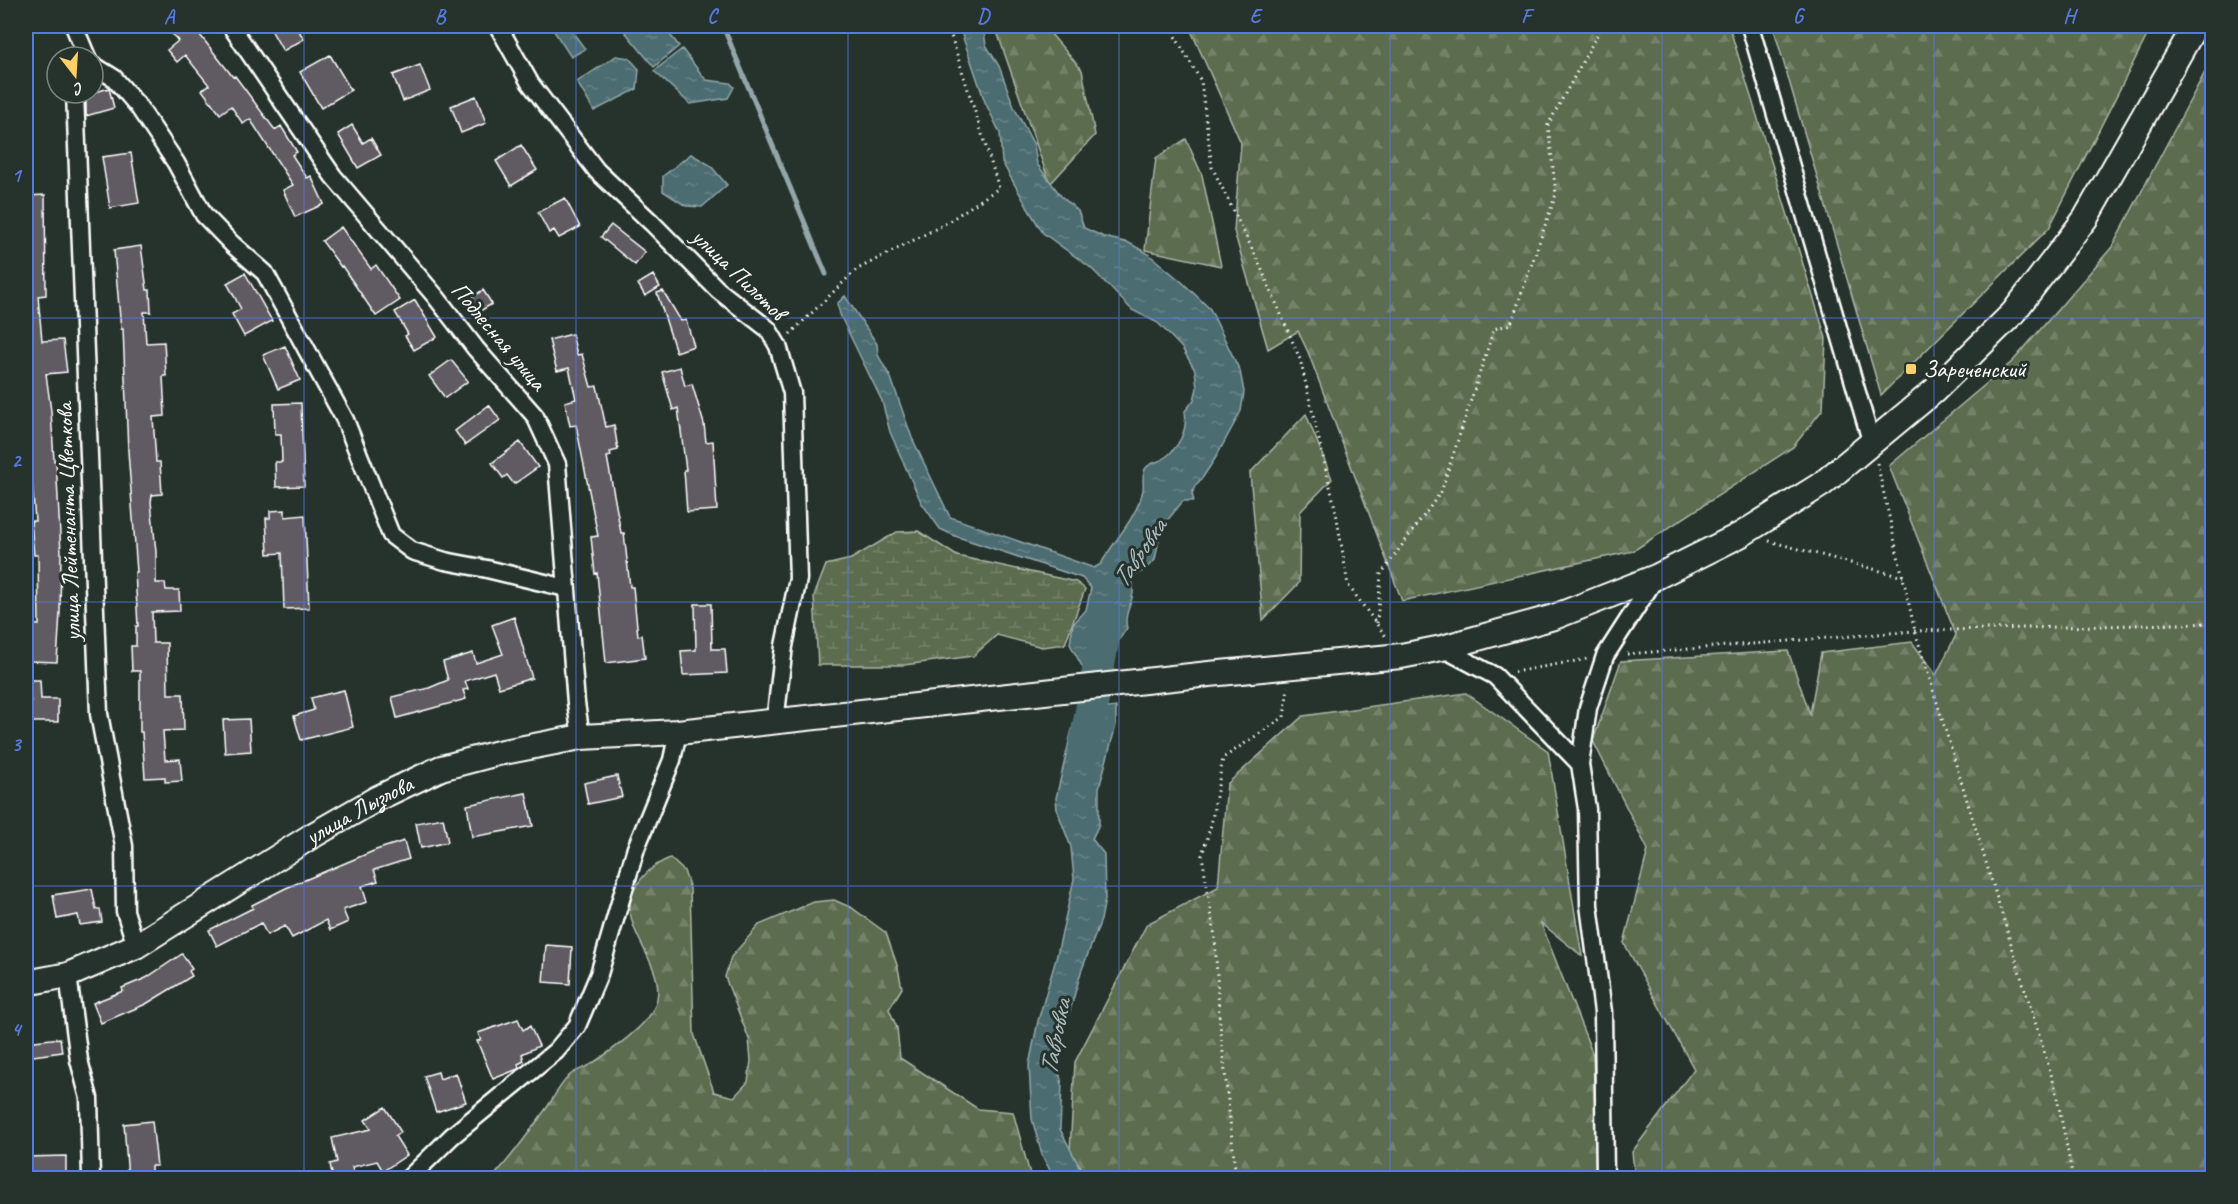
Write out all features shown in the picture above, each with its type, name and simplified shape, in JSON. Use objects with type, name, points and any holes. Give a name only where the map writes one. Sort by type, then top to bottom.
[{"type":"street","points":[[75,26],[82,45]]},
{"type":"street","name":"Подлесная улица","points":[[231,26],[333,176],[436,297],[476,349],[535,416],[557,464],[566,588],[581,737]]},
{"type":"street","name":"улица Пилотов","points":[[498,26],[530,83],[597,171],[718,290],[768,329],[778,346],[792,393],[798,579],[784,646],[775,723]]},
{"type":"street","points":[[1750,26],[1872,444]]},
{"type":"street","name":"улица Лызлова","points":[[26,983],[68,975],[136,946],[310,837],[378,798],[441,768],[498,753],[581,737],[678,732],[775,723],[1401,656],[1442,648],[1554,617],[1656,577],[1742,534],[1822,484],[1934,391],[2013,313],[2085,219],[2195,26]]},
{"type":"street","points":[[105,72],[114,78],[138,106],[176,163],[204,214],[232,244],[266,273],[345,420],[391,535],[412,551],[445,561],[487,568],[566,588]]},
{"type":"street","name":"улица Лейтенанта Цветкова","points":[[75,105],[99,714],[124,846],[126,911],[136,946]]},
{"type":"street","points":[[1605,1179],[1603,1012],[1589,905],[1587,809],[1580,764],[1588,708],[1605,656],[1656,577]]},
{"type":"street","points":[[1442,648],[1495,676],[1580,764]]},
{"type":"street","points":[[409,1179],[452,1136],[556,1051],[577,1026],[599,974],[636,848],[672,760],[678,732]]},
{"type":"street","points":[[68,975],[79,1060],[89,1098],[91,1179]]},
{"type":"path","points":[[778,346],[856,270],[943,225],[999,188],[948,26]]},
{"type":"path","points":[[1169,26],[1201,81],[1212,167],[1259,263],[1299,360],[1336,512],[1348,585],[1401,656]]},
{"type":"path","points":[[1377,624],[1381,574],[1441,492],[1494,329],[1511,324],[1556,194],[1548,125],[1602,26]]},
{"type":"path","points":[[1872,444],[1915,631],[2055,1087],[2073,1179]]},
{"type":"path","points":[[1742,534],[1903,577]]},
{"type":"path","points":[[1495,676],[1605,656],[1915,631],[2212,623]]},
{"type":"path","points":[[1236,1179],[1219,1014],[1215,937],[1202,855],[1211,825],[1223,758],[1284,717],[1291,667]]},
{"type":"green space","points":[[995,26],[1044,26],[1082,70],[1095,135],[1050,184]]},
{"type":"green space","points":[[1189,26],[1729,26],[1826,338],[1823,409],[1793,447],[1633,551],[1402,601],[1298,331],[1268,349],[1234,231],[1241,143]]},
{"type":"green space","points":[[1773,26],[2152,26],[2049,228],[1881,395]]},
{"type":"green space","points":[[2212,59],[2212,1178],[1635,1178],[1632,1152],[1694,1069],[1624,943],[1648,850],[1593,741],[1621,661],[1788,651],[1810,714],[1821,653],[1912,642],[1936,675],[1956,635],[1889,466],[2013,361],[2112,247]]},
{"type":"green space","points":[[1186,139],[1202,175],[1221,266],[1145,250],[1156,158]]},
{"type":"green space","points":[[1306,414],[1332,479],[1300,512],[1299,583],[1263,620],[1250,473]]},
{"type":"green space","points":[[918,531],[957,556],[1076,582],[1085,589],[1065,644],[1042,647],[997,635],[973,656],[904,665],[818,665],[814,596],[826,565],[851,559],[897,532]]},
{"type":"green space","points":[[1466,693],[1548,751],[1582,956],[1541,923],[1593,1055],[1597,1178],[1089,1178],[1070,1152],[1075,1062],[1147,924],[1218,887],[1227,784],[1303,716]]},
{"type":"green space","points":[[670,858],[684,871],[690,889],[694,1034],[714,1092],[734,1097],[748,1082],[751,1061],[749,1039],[725,977],[731,957],[759,925],[814,902],[834,900],[852,908],[886,933],[902,988],[889,1009],[897,1028],[900,1058],[978,1109],[1013,1112],[1031,1178],[492,1178],[521,1143],[569,1076],[618,1046],[643,1023],[654,1008],[658,990],[655,973],[632,923],[630,905],[635,888],[650,870]]},
{"type":"water","points":[[554,26],[578,26],[571,30],[585,49],[571,57],[554,31]]},
{"type":"water","points":[[663,26],[679,46],[654,67],[621,27]]},
{"type":"water","points":[[959,26],[983,26],[986,45],[999,66],[1014,107],[1034,145],[1037,164],[1061,196],[1078,211],[1084,228],[1104,237],[1129,243],[1147,253],[1182,282],[1210,309],[1240,371],[1244,392],[1241,411],[1216,457],[1195,486],[1192,494],[1194,501],[1183,501],[1161,528],[1155,560],[1143,571],[1131,577],[1133,592],[1126,622],[1127,628],[1118,641],[1114,664],[1083,668],[1070,644],[1073,624],[1086,610],[1091,588],[1082,578],[940,529],[921,502],[890,432],[882,401],[841,317],[837,304],[845,296],[877,344],[878,355],[891,378],[912,438],[950,517],[1094,568],[1101,564],[1136,510],[1143,490],[1145,469],[1169,455],[1184,432],[1185,411],[1194,400],[1197,388],[1195,370],[1182,348],[1158,323],[1132,310],[1091,268],[1043,233],[1002,162],[1000,133],[985,102]]},
{"type":"water","points":[[682,49],[706,80],[730,83],[734,87],[728,98],[690,104],[654,71]]},
{"type":"water","points":[[616,56],[629,58],[639,69],[637,89],[594,111],[577,82]]},
{"type":"water","points":[[691,154],[710,165],[727,185],[702,207],[686,206],[663,191],[663,176]]},
{"type":"water","points":[[1116,707],[1116,725],[1099,788],[1099,824],[1092,839],[1104,854],[1105,899],[1101,920],[1081,972],[1056,1060],[1062,1084],[1060,1129],[1078,1164],[1081,1178],[1054,1178],[1042,1155],[1032,1119],[1029,1065],[1074,879],[1071,847],[1057,810],[1056,798],[1076,712]]},
{"type":"building","points":[[166,26],[193,26],[233,77],[235,76],[275,130],[281,126],[297,152],[292,155],[307,178],[311,176],[324,204],[295,217],[283,190],[293,185],[250,119],[243,124],[231,106],[220,114],[202,90],[209,85],[185,55],[177,62],[167,50],[178,41]]},
{"type":"building","points":[[269,26],[296,26],[304,39],[283,51]]},
{"type":"building","points":[[330,55],[351,90],[321,108],[300,72]]},
{"type":"building","points":[[420,65],[430,90],[403,101],[393,75]]},
{"type":"building","points":[[109,88],[114,108],[86,116],[86,105],[105,105],[105,89]]},
{"type":"building","points":[[476,96],[486,123],[461,133],[451,106]]},
{"type":"building","points":[[352,125],[363,143],[371,138],[381,155],[358,168],[338,134]]},
{"type":"building","points":[[521,145],[537,170],[511,186],[496,161]]},
{"type":"building","points":[[131,153],[139,203],[110,208],[102,157]]},
{"type":"building","points":[[45,195],[46,295],[38,296],[42,341],[63,340],[67,372],[46,374],[54,461],[56,461],[61,553],[57,662],[29,661],[29,643],[26,643],[26,624],[39,625],[38,555],[34,555],[31,521],[35,521],[32,480],[30,480],[28,448],[26,448],[26,196]]},
{"type":"building","points":[[565,198],[580,227],[559,238],[554,230],[549,233],[538,212]]},
{"type":"building","points":[[611,225],[645,252],[635,265],[601,237]]},
{"type":"building","points":[[341,227],[371,269],[376,265],[400,300],[376,316],[322,241]]},
{"type":"building","points":[[141,246],[147,290],[150,290],[151,312],[144,312],[146,343],[164,342],[166,376],[163,376],[165,416],[153,417],[156,462],[160,462],[162,494],[152,495],[151,502],[156,552],[156,583],[165,583],[166,590],[179,590],[180,611],[152,612],[153,643],[167,643],[168,694],[183,694],[184,730],[163,731],[165,760],[180,759],[182,781],[165,782],[165,777],[145,778],[142,732],[140,732],[140,671],[132,671],[131,646],[136,646],[136,626],[138,626],[135,572],[137,572],[128,451],[123,329],[121,329],[114,250]]},
{"type":"building","points":[[245,273],[272,321],[244,336],[232,314],[241,309],[227,283]]},
{"type":"building","points":[[653,275],[660,287],[645,296],[638,284]]},
{"type":"building","points":[[483,290],[492,304],[475,314],[467,300]]},
{"type":"building","points":[[663,291],[681,321],[686,320],[694,346],[676,352],[657,293]]},
{"type":"building","points":[[415,300],[437,337],[414,350],[395,312]]},
{"type":"building","points":[[572,334],[577,355],[582,354],[591,387],[597,386],[606,427],[614,425],[618,450],[610,452],[611,456],[607,457],[621,533],[624,533],[638,636],[642,635],[645,658],[606,663],[591,537],[598,536],[576,425],[570,426],[565,402],[576,399],[569,368],[557,371],[549,340]]},
{"type":"building","points":[[285,346],[300,380],[278,389],[263,355]]},
{"type":"building","points":[[451,360],[468,381],[445,398],[429,376]]},
{"type":"building","points":[[680,367],[685,386],[692,384],[704,424],[706,442],[713,441],[717,510],[687,512],[684,470],[686,470],[678,408],[673,410],[662,372]]},
{"type":"building","points":[[301,403],[304,486],[276,487],[275,462],[282,462],[281,434],[275,434],[274,404]]},
{"type":"building","points":[[489,405],[500,420],[465,445],[455,431]]},
{"type":"building","points":[[520,442],[538,467],[514,484],[507,475],[503,478],[492,463]]},
{"type":"building","points":[[285,510],[285,517],[305,515],[309,608],[284,609],[282,553],[268,554],[266,518],[270,518],[270,511]]},
{"type":"building","points":[[695,604],[711,604],[712,649],[725,649],[727,673],[683,675],[681,651],[696,650]]},
{"type":"building","points":[[514,617],[532,678],[499,688],[494,672],[465,681],[468,689],[463,690],[466,699],[397,718],[392,697],[429,688],[448,680],[443,662],[473,653],[476,663],[503,654],[492,625]]},
{"type":"building","points":[[26,680],[40,680],[41,699],[58,699],[58,722],[31,722],[31,700],[26,700]]},
{"type":"building","points":[[344,690],[353,727],[301,740],[294,716],[314,710],[311,698]]},
{"type":"building","points":[[249,719],[251,751],[225,753],[223,720]]},
{"type":"building","points":[[617,776],[622,797],[588,804],[584,783]]},
{"type":"building","points":[[526,793],[533,826],[472,837],[467,805]]},
{"type":"building","points":[[443,818],[448,842],[421,848],[416,823]]},
{"type":"building","points":[[404,841],[409,859],[374,870],[378,881],[362,886],[367,902],[343,910],[348,922],[330,930],[326,920],[292,938],[285,926],[267,935],[261,923],[217,946],[209,930],[253,908],[252,905],[376,850]]},
{"type":"building","points":[[92,889],[96,909],[100,909],[102,922],[80,925],[78,915],[57,919],[53,895]]},
{"type":"building","points":[[546,945],[572,947],[570,984],[543,982]]},
{"type":"building","points":[[182,954],[192,969],[189,971],[192,976],[146,1004],[101,1023],[93,1003],[123,991],[122,988],[146,978]]},
{"type":"building","points":[[518,1019],[523,1030],[530,1026],[539,1046],[522,1054],[524,1061],[518,1064],[518,1069],[493,1079],[477,1041],[481,1040],[478,1033]]},
{"type":"building","points":[[60,1038],[62,1052],[26,1057],[26,1042]]},
{"type":"building","points":[[438,1072],[440,1079],[456,1073],[466,1102],[436,1112],[424,1076]]},
{"type":"building","points":[[385,1107],[401,1132],[395,1136],[407,1155],[383,1171],[377,1161],[352,1167],[355,1179],[333,1179],[330,1164],[337,1162],[332,1138],[371,1129],[365,1120]]},
{"type":"building","points":[[152,1121],[157,1166],[151,1166],[151,1179],[128,1179],[124,1124]]},
{"type":"building","points":[[66,1156],[66,1179],[26,1179],[26,1157]]},
{"type":"waterway","points":[[723,26],[826,274]]},
{"type":"waterway","name":"Тавровка","points":[[1084,751],[1106,625]]},
{"type":"place","name":"Зареченский","points":[[1911,369]]}]
